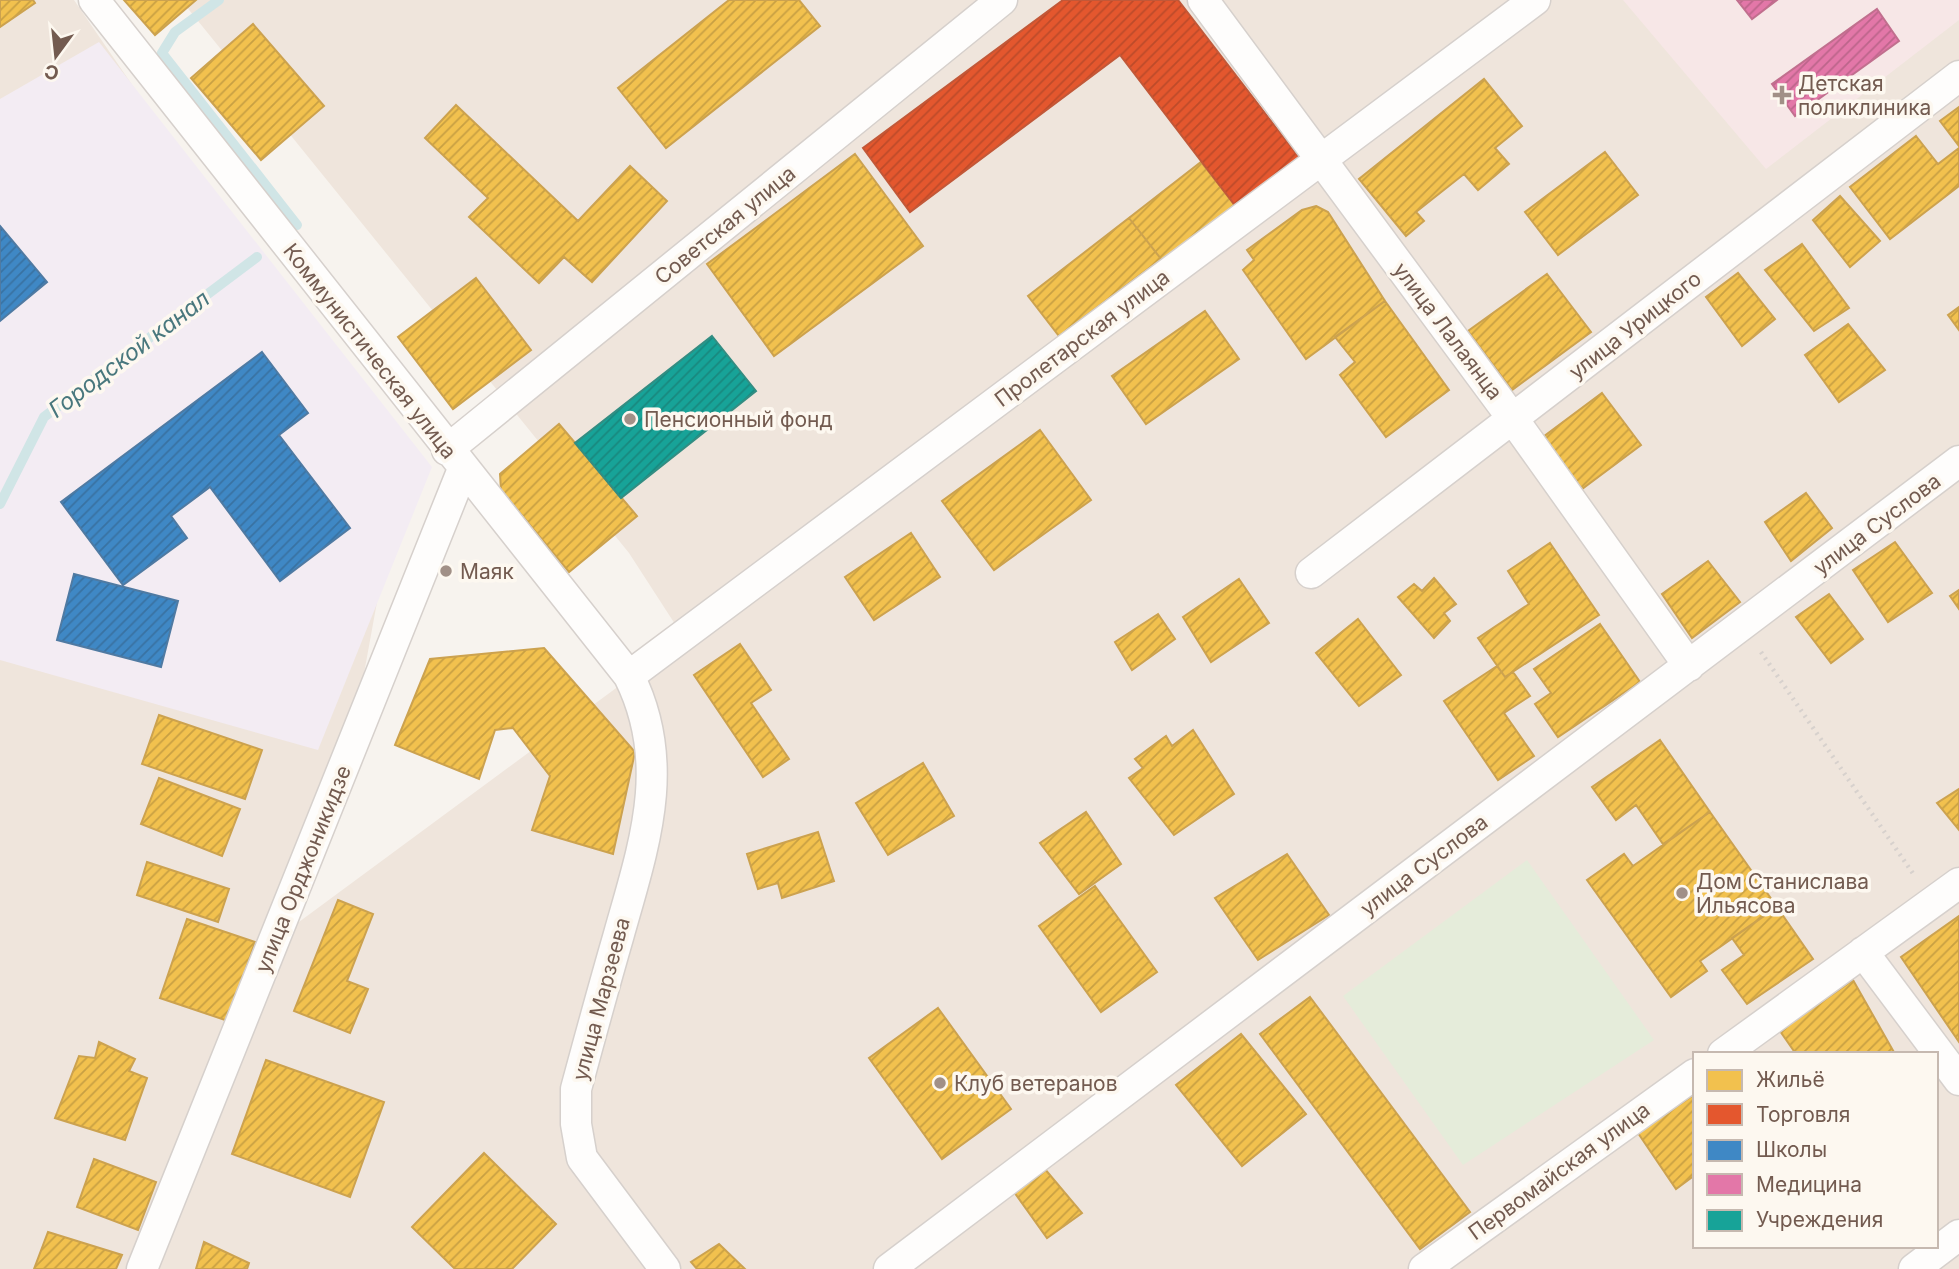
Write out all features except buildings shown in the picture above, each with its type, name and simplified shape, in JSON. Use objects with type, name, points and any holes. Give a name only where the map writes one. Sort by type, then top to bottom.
[{"type":"street","name":"Коммунистическая улица","points":[[94,0],[455,460],[629,676],[643,704]]},
{"type":"street","name":"Советская улица","points":[[455,460],[1002,0]]},
{"type":"street","name":"улица Лалаянца","points":[[1203,0],[1513,419],[1689,666]]},
{"type":"street","name":"Пролетарская улица","points":[[629,676],[1535,0]]},
{"type":"street","name":"улица Урицкого","points":[[1311,573],[1959,76]]},
{"type":"street","name":"улица Орджоникидзе","points":[[142,1269],[455,460]]},
{"type":"street","name":"улица Суслова","points":[[889,1269],[1959,461]]},
{"type":"street","name":"улица Марзеева","points":[[643,704],[651,748],[649,824],[576,1088],[576,1124],[582,1158],[665,1269]]},
{"type":"street","points":[[1726,1052],[1959,883]]},
{"type":"street","points":[[1863,952],[1959,1080]]},
{"type":"street","name":"Первомайская улица","points":[[1423,1269],[1693,1075]]},
{"type":"street","points":[[1914,1269],[1959,1236]]},
{"type":"path","points":[[1742,625],[1933,902]]},
{"type":"shaded area","points":[[0,0],[74,0],[400,476],[344,783],[284,933],[684,638],[629,553],[181,0],[1959,0],[1959,1269],[0,1269]]},
{"type":"shaded area","name":"Детская поликлиника","points":[[1623,0],[1959,0],[1959,20],[1766,169]]},
{"type":"shaded area","points":[[99,42],[432,467],[318,750],[0,660],[0,99]]},
{"type":"green space","points":[[1527,860],[1654,1040],[1463,1165],[1343,996]]},
{"type":"waterway","name":"Городской канал","points":[[219,0],[175,32],[162,53],[297,225]]},
{"type":"waterway","name":"Городской канал","points":[[0,504],[44,417],[257,257]]},
{"type":"place","name":"Детская поликлиника","points":[[1782,95]]},
{"type":"place","name":"Пенсионный фонд","points":[[630,419]]},
{"type":"place","name":"Маяк","points":[[446,571]]},
{"type":"place","name":"Дом Станислава Ильясова","points":[[1682,893]]},
{"type":"place","name":"Клуб ветеранов","points":[[940,1083]]}]
